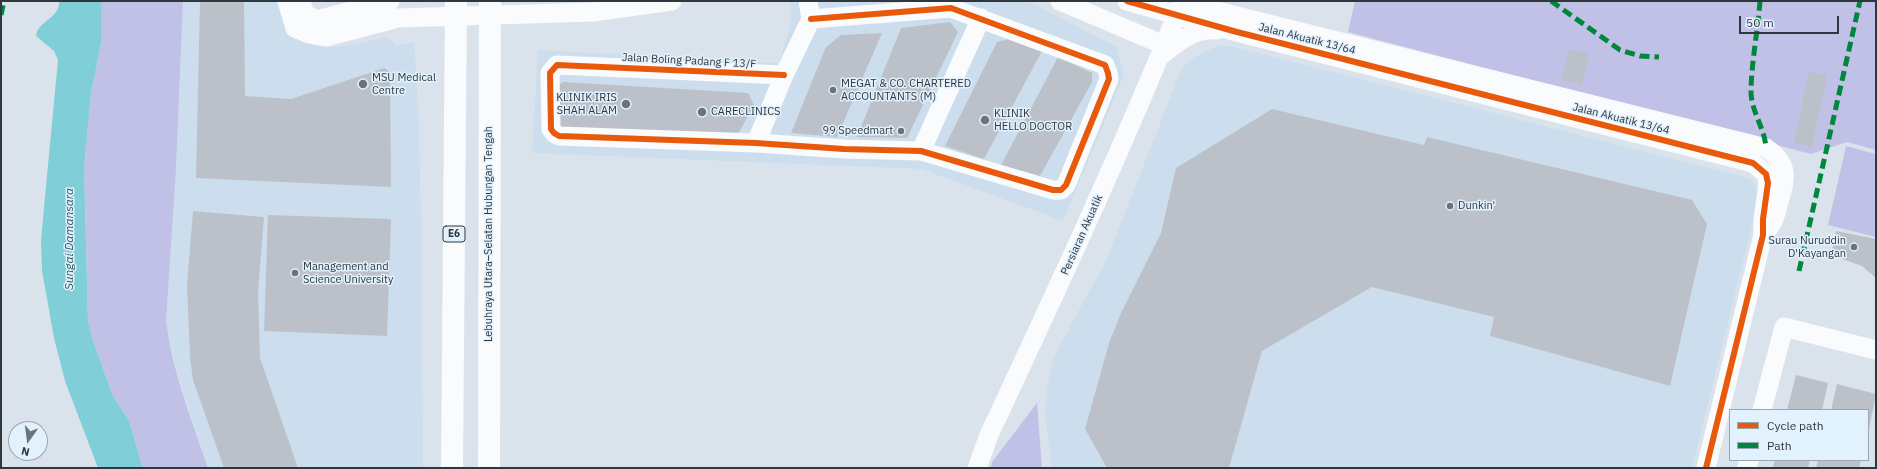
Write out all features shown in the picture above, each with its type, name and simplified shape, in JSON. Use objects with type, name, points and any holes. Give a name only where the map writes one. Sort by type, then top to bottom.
[{"type":"highway","name":"E6","points":[[452,468],[456,1]]},
{"type":"highway","name":"Lebuhraya Utara–Selatan Hubungan Tengah","points":[[489,468],[490,1]]},
{"type":"street","points":[[287,1],[295,28],[309,34],[326,37],[398,18],[593,12],[672,1]]},
{"type":"street","points":[[301,1],[304,13],[317,20],[390,1]]},
{"type":"street","points":[[576,1],[584,9],[593,12]]},
{"type":"street","points":[[1060,1],[1135,33],[1162,51],[1195,33],[1238,25],[1226,1]]},
{"type":"street","name":"Jalan Akuatik 13/64","points":[[1127,1],[1180,6],[1238,25],[1766,148],[1776,156],[1782,164],[1786,177],[1774,222],[1764,235],[1706,468]]},
{"type":"street","name":"Persiaran Akuatik","points":[[977,468],[989,435],[1083,234],[1151,80],[1180,6]]},
{"type":"street","points":[[951,8],[1105,65],[1109,79],[1066,185],[1061,190],[1053,190],[921,151],[844,149],[756,143],[809,10],[951,8]]},
{"type":"street","points":[[921,151],[981,18]]},
{"type":"street","points":[[1135,33],[1142,45],[1148,61],[1151,80]]},
{"type":"street","name":"Jalan Boling Padang F 13/F","points":[[756,143],[559,136],[551,129],[550,73],[557,65],[784,75]]},
{"type":"street","points":[[1762,409],[1784,327],[1876,350]]},
{"type":"shaded area","points":[[101,1],[183,1],[176,170],[166,321],[178,377],[208,468],[143,468],[129,421],[113,396],[92,338],[88,321],[84,168],[91,94],[101,44]]},
{"type":"shaded area","name":"Management and Science University","points":[[183,1],[276,1],[286,28],[297,39],[318,46],[344,46],[387,37],[392,40],[395,46],[414,42],[419,122],[423,468],[208,468],[180,382],[168,337],[166,321],[176,170]]},
{"type":"shaded area","points":[[789,1],[1028,1],[1117,47],[1124,75],[1063,221],[922,169],[532,153],[538,50],[779,63],[792,19]]},
{"type":"shaded area","points":[[1355,1],[1876,1],[1876,150],[1847,142],[1811,154],[1348,32]]},
{"type":"shaded area","points":[[1219,45],[1235,47],[1748,178],[1756,185],[1759,197],[1692,468],[1052,468],[1045,415],[1047,389],[1054,357],[1103,268],[1180,73],[1186,64],[1198,55]]},
{"type":"shaded area","points":[[1846,146],[1876,154],[1876,237],[1828,225]]},
{"type":"shaded area","points":[[1037,403],[1042,468],[991,468],[992,462]]},
{"type":"water","name":"Sungai Damansara","points":[[59,1],[101,1],[101,44],[91,94],[84,168],[88,321],[92,338],[113,396],[129,421],[143,468],[98,468],[65,381],[54,338],[42,271],[41,242],[58,60],[54,51],[36,36],[41,26],[56,12]]},
{"type":"building","name":"MSU Medical Centre","points":[[200,1],[244,1],[245,96],[291,99],[384,68],[390,72],[391,187],[196,178]]},
{"type":"building","points":[[950,22],[958,32],[907,138],[857,137],[901,28]]},
{"type":"building","name":"MEGAT & CO. CHARTERED ACCOUNTANTS (M)","points":[[882,33],[837,137],[791,133],[826,47],[841,35]]},
{"type":"building","points":[[1016,37],[1042,51],[984,159],[945,146],[997,42]]},
{"type":"building","points":[[1569,49],[1589,54],[1582,85],[1561,80]]},
{"type":"building","points":[[1058,57],[1092,73],[1092,82],[1040,176],[1001,165]]},
{"type":"building","points":[[1809,71],[1827,75],[1812,147],[1794,143]]},
{"type":"building","points":[[563,82],[748,93],[754,105],[737,136],[557,128],[557,86]]},
{"type":"building","points":[[1272,109],[1424,145],[1427,137],[1692,200],[1707,224],[1670,386],[1490,336],[1494,317],[1372,287],[1262,351],[1229,468],[1107,468],[1085,429],[1109,343],[1121,313],[1161,233],[1176,168]]},
{"type":"building","points":[[193,211],[264,217],[258,291],[260,358],[298,468],[224,468],[193,380],[190,357],[187,285]]},
{"type":"building","points":[[268,215],[391,219],[387,336],[264,331]]},
{"type":"building","name":"Surau Nuruddin D'Kayangan","points":[[1836,231],[1876,239],[1876,278],[1862,266],[1831,255]]},
{"type":"building","points":[[1796,375],[1828,383],[1822,409],[1787,409]]},
{"type":"building","points":[[1837,384],[1876,394],[1869,429],[1869,409],[1831,409]]},
{"type":"building","points":[[1775,461],[1810,461],[1808,468],[1773,468]]},
{"type":"building","points":[[1818,461],[1861,461],[1859,468],[1816,468]]},
{"type":"marked path","points":[[1,15],[4,1]]},
{"type":"marked path","points":[[1551,1],[1620,50],[1640,56],[1659,57]]},
{"type":"marked path","points":[[1760,1],[1752,70],[1751,93],[1766,148]]},
{"type":"marked path","points":[[1799,271],[1860,1]]},
{"type":"cycle path","points":[[1127,1],[1237,32],[1753,163],[1766,174],[1768,183],[1763,219],[1763,235],[1706,468]]},
{"type":"cycle path","points":[[784,75],[557,65],[550,73],[551,129],[559,136],[921,151],[1053,190],[1061,190],[1066,185],[1109,79],[1105,65],[951,8],[811,19]]},
{"type":"place","name":"MSU Medical Centre","points":[[363,84]]},
{"type":"place","name":"MEGAT & CO. CHARTERED ACCOUNTANTS (M)","points":[[833,90]]},
{"type":"place","name":"KLINIK IRIS SHAH ALAM","points":[[626,104]]},
{"type":"place","name":"CARECLINICS","points":[[702,112]]},
{"type":"place","name":"KLINIK HELLO DOCTOR","points":[[985,120]]},
{"type":"place","name":"99 Speedmart","points":[[901,131]]},
{"type":"place","name":"Dunkin'","points":[[1450,206]]},
{"type":"place","name":"Surau Nuruddin D'Kayangan","points":[[1854,247]]},
{"type":"place","name":"Management and Science University","points":[[295,273]]}]
